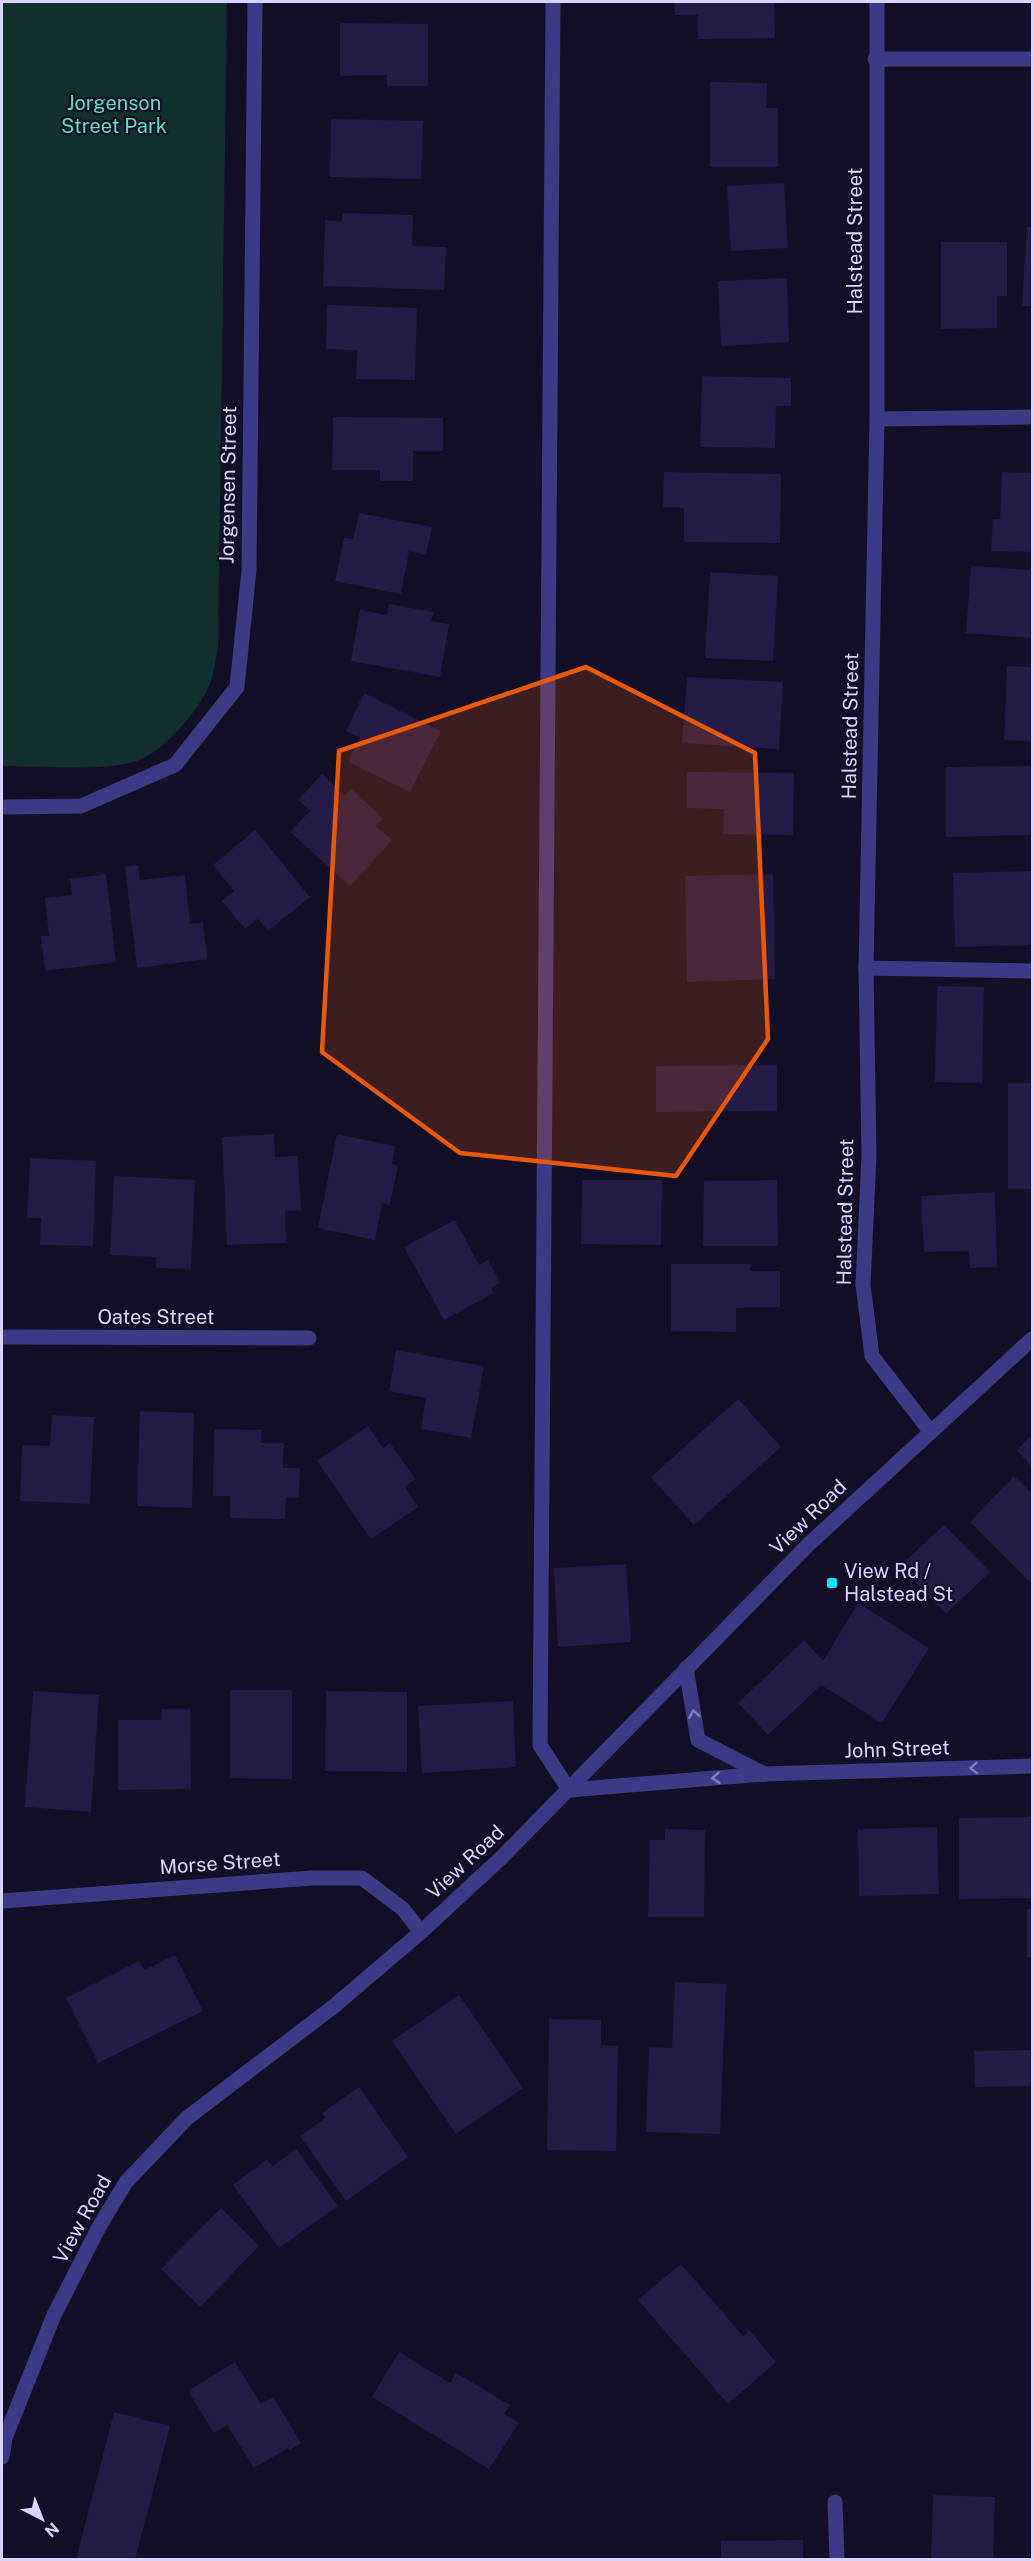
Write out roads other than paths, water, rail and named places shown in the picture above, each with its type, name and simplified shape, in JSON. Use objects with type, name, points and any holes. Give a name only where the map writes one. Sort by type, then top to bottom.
[{"type":"street","name":"Jorgensen Street","points":[[2,807],[81,806],[175,765],[237,687],[249,570],[255,2]]},
{"type":"street","points":[[553,2],[540,1745],[569,1790]]},
{"type":"street","name":"Halstead Street","points":[[876,2],[877,419],[866,968],[869,1156],[863,1285],[872,1356],[930,1431]]},
{"type":"street","points":[[875,59],[1032,59]]},
{"type":"street","points":[[877,419],[1032,417]]},
{"type":"street","points":[[866,968],[1032,971]]},
{"type":"street","name":"Oates Street","points":[[2,1337],[309,1338]]},
{"type":"street","name":"View Road","points":[[2,2457],[5,2438],[54,2315],[99,2227],[126,2182],[187,2118],[333,2007],[421,1932],[500,1859],[809,1544],[1032,1339]]},
{"type":"street","name":"John Street","points":[[686,1668],[698,1740],[764,1774]]},
{"type":"street","name":"John Street","points":[[569,1790],[764,1774],[1032,1766]]},
{"type":"street","name":"Morse Street","points":[[2,1900],[312,1878],[362,1878],[403,1909],[421,1932]]},
{"type":"street","points":[[835,2502],[837,2559]]},
{"type":"place","name":"View Rd / Halstead St","points":[[832,1583]]},
{"type":"park label","name":"Jorgenson Street Park","points":[[114,114]]}]
